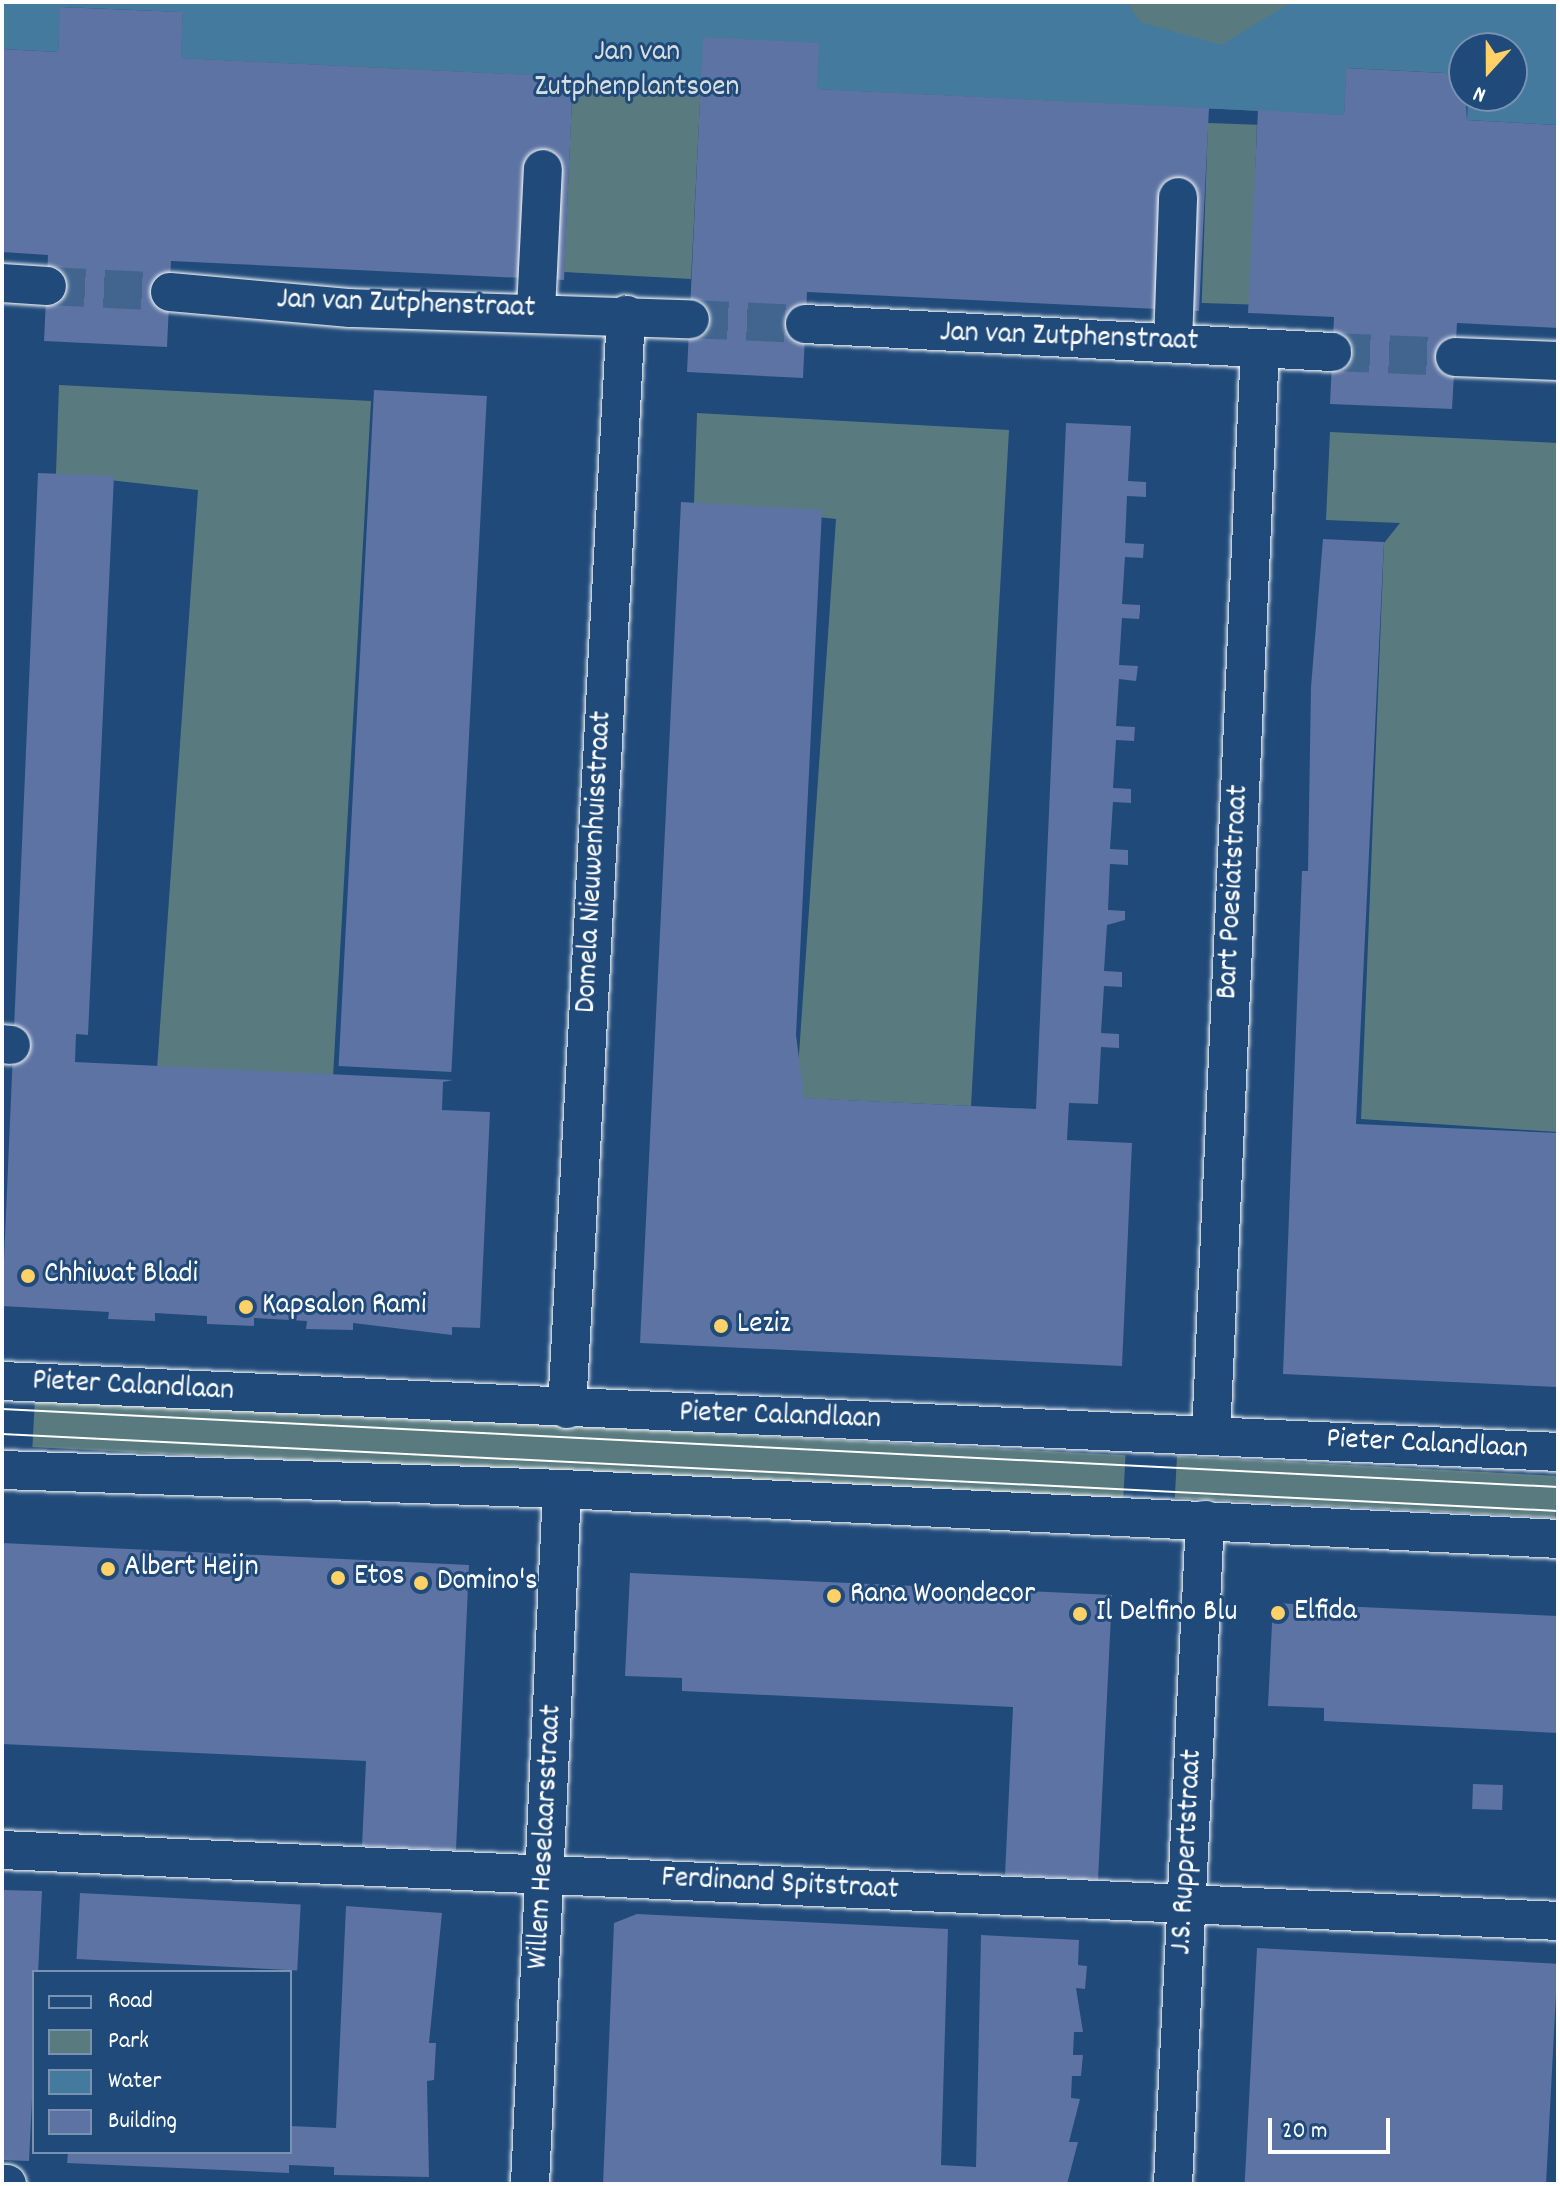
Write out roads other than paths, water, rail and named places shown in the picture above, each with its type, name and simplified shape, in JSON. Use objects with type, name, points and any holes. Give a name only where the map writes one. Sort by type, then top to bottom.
[{"type":"street","points":[[536,310],[543,169]]},
{"type":"street","points":[[1173,343],[1178,197]]},
{"type":"street","points":[[2,283],[47,286]]},
{"type":"street","name":"Jan van Zutphenstraat","points":[[170,292],[350,308],[536,310],[690,319]]},
{"type":"street","name":"Domela Nieuwenhuisstraat","points":[[567,1409],[626,315]]},
{"type":"street","name":"Jan van Zutphenstraat","points":[[805,324],[1332,352]]},
{"type":"street","name":"Bart Poesiatstraat","points":[[1211,1435],[1260,348]]},
{"type":"street","points":[[1455,357],[1558,361]]},
{"type":"street","name":"Pieter Calandlaan","points":[[2,1381],[1558,1452]]},
{"type":"street","points":[[2,1470],[562,1489],[1558,1539]]},
{"type":"street","name":"Willem Heselaarsstraat","points":[[530,2184],[562,1489]]},
{"type":"street","name":"J.S. Ruppertstraat","points":[[1173,2184],[1205,1520]]},
{"type":"street","name":"Ferdinand Spitstraat","points":[[2,1850],[1558,1921]]},
{"type":"water","name":"Jan van Zutphenplantsoen","points":[[2,2],[1127,2],[1140,22],[1221,45],[1292,2],[1558,2],[1558,125],[1467,120],[1467,112],[1528,112],[1528,32],[1448,32],[1448,73],[1346,68],[1344,115],[181,58],[183,12],[61,7],[58,52],[2,49]]},
{"type":"tunnel","points":[[47,286],[170,292]]},
{"type":"tunnel","points":[[690,319],[805,324]]},
{"type":"tunnel","points":[[1332,352],[1455,357]]},
{"type":"tram line","points":[[2,1409],[1558,1487]]},
{"type":"tram line","points":[[2,1434],[1558,1511]]},
{"type":"place","name":"Chhiwat Bladi","points":[[28,1276]]},
{"type":"place","name":"Kapsalon Rami","points":[[246,1307]]},
{"type":"place","name":"Leziz","points":[[721,1326]]},
{"type":"place","name":"Albert Heijn","points":[[108,1569]]},
{"type":"place","name":"Etos","points":[[338,1578]]},
{"type":"place","name":"Domino's","points":[[421,1583]]},
{"type":"place","name":"Rana Woondecor","points":[[834,1596]]},
{"type":"place","name":"Elfida","points":[[1278,1613]]},
{"type":"place","name":"Il Delfino Blu","points":[[1080,1614]]}]
